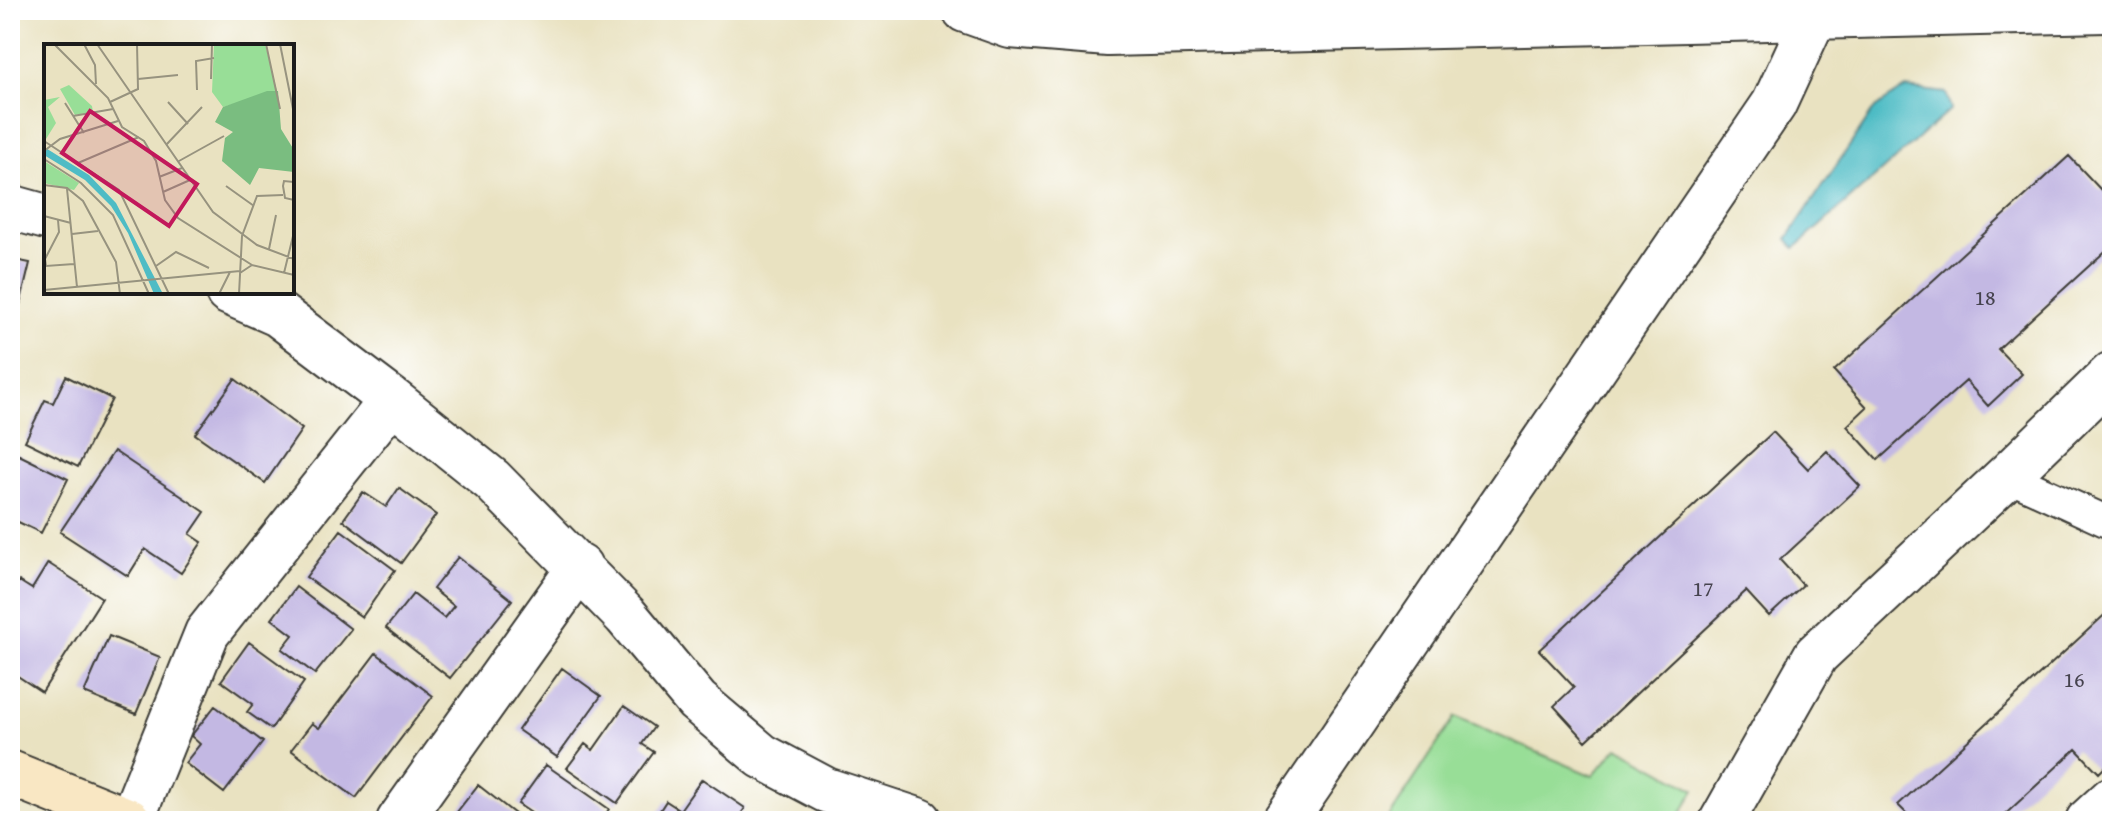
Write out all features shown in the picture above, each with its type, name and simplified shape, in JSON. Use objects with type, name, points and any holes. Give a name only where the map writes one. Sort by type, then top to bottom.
[{"type":"main road","points":[[10,773],[130,821]]},
{"type":"street","points":[[965,10],[1010,26],[1108,34],[2105,10]]},
{"type":"street","points":[[1285,821],[1774,104],[1815,15]]},
{"type":"street","points":[[10,207],[44,216]]},
{"type":"street","points":[[233,294],[278,314],[492,480],[626,616],[697,701],[762,756],[826,790],[903,818]]},
{"type":"street","points":[[1722,821],[1816,655],[2112,374]]},
{"type":"street","points":[[130,821],[207,633],[392,400]]},
{"type":"street","points":[[399,821],[580,567]]},
{"type":"street","points":[[2088,821],[2112,799]]},
{"type":"lane","points":[[2007,476],[2112,524]]},
{"type":"green space","points":[[1455,717],[1593,776],[1618,747],[1695,790],[1677,821],[1387,821]]},
{"type":"water","points":[[1906,88],[1946,93],[1951,109],[1795,248],[1787,239],[1875,108]]},
{"type":"building","points":[[2069,156],[2101,190],[2112,180],[2112,245],[1998,349],[2022,374],[1988,406],[1966,381],[1878,460],[1847,426],[1867,407],[1834,371]]},
{"type":"building","points":[[10,259],[30,263],[18,313],[10,311]]},
{"type":"building","points":[[66,376],[112,399],[78,467],[25,441],[45,400],[53,403]]},
{"type":"building","points":[[235,379],[302,429],[265,483],[195,434]]},
{"type":"building","points":[[1773,432],[1808,469],[1827,451],[1860,486],[1780,560],[1803,585],[1769,616],[1746,591],[1586,741],[1554,706],[1574,687],[1539,650]]},
{"type":"building","points":[[114,451],[205,512],[190,534],[202,542],[181,573],[145,549],[128,576],[60,532]]},
{"type":"building","points":[[13,452],[68,479],[41,533],[10,518],[10,459]]},
{"type":"building","points":[[399,488],[436,515],[401,563],[343,520],[363,492],[386,507]]},
{"type":"building","points":[[341,530],[395,570],[362,617],[306,577]]},
{"type":"building","points":[[458,557],[512,600],[450,678],[386,628],[413,594],[444,618],[454,606],[433,589]]},
{"type":"building","points":[[48,563],[102,598],[42,692],[10,671],[10,595],[19,581],[32,589]]},
{"type":"building","points":[[296,587],[351,629],[315,674],[282,649],[293,635],[272,619]]},
{"type":"building","points":[[2112,608],[2112,760],[2099,773],[2076,749],[1998,821],[1914,821],[1898,805]]},
{"type":"building","points":[[109,636],[160,657],[136,714],[84,693]]},
{"type":"building","points":[[249,642],[304,682],[271,729],[247,712],[253,704],[221,681]]},
{"type":"building","points":[[376,653],[433,696],[356,798],[291,750],[312,723],[319,728]]},
{"type":"building","points":[[562,668],[601,696],[557,757],[518,730]]},
{"type":"building","points":[[215,706],[263,742],[224,793],[185,763],[200,744],[191,736]]},
{"type":"building","points":[[624,706],[654,727],[642,744],[654,752],[617,803],[567,768],[585,744],[593,750]]},
{"type":"building","points":[[546,765],[609,809],[601,821],[543,821],[518,804]]},
{"type":"building","points":[[702,779],[745,808],[736,821],[653,821],[666,801],[680,810]]},
{"type":"building","points":[[478,785],[524,821],[450,821]]}]
